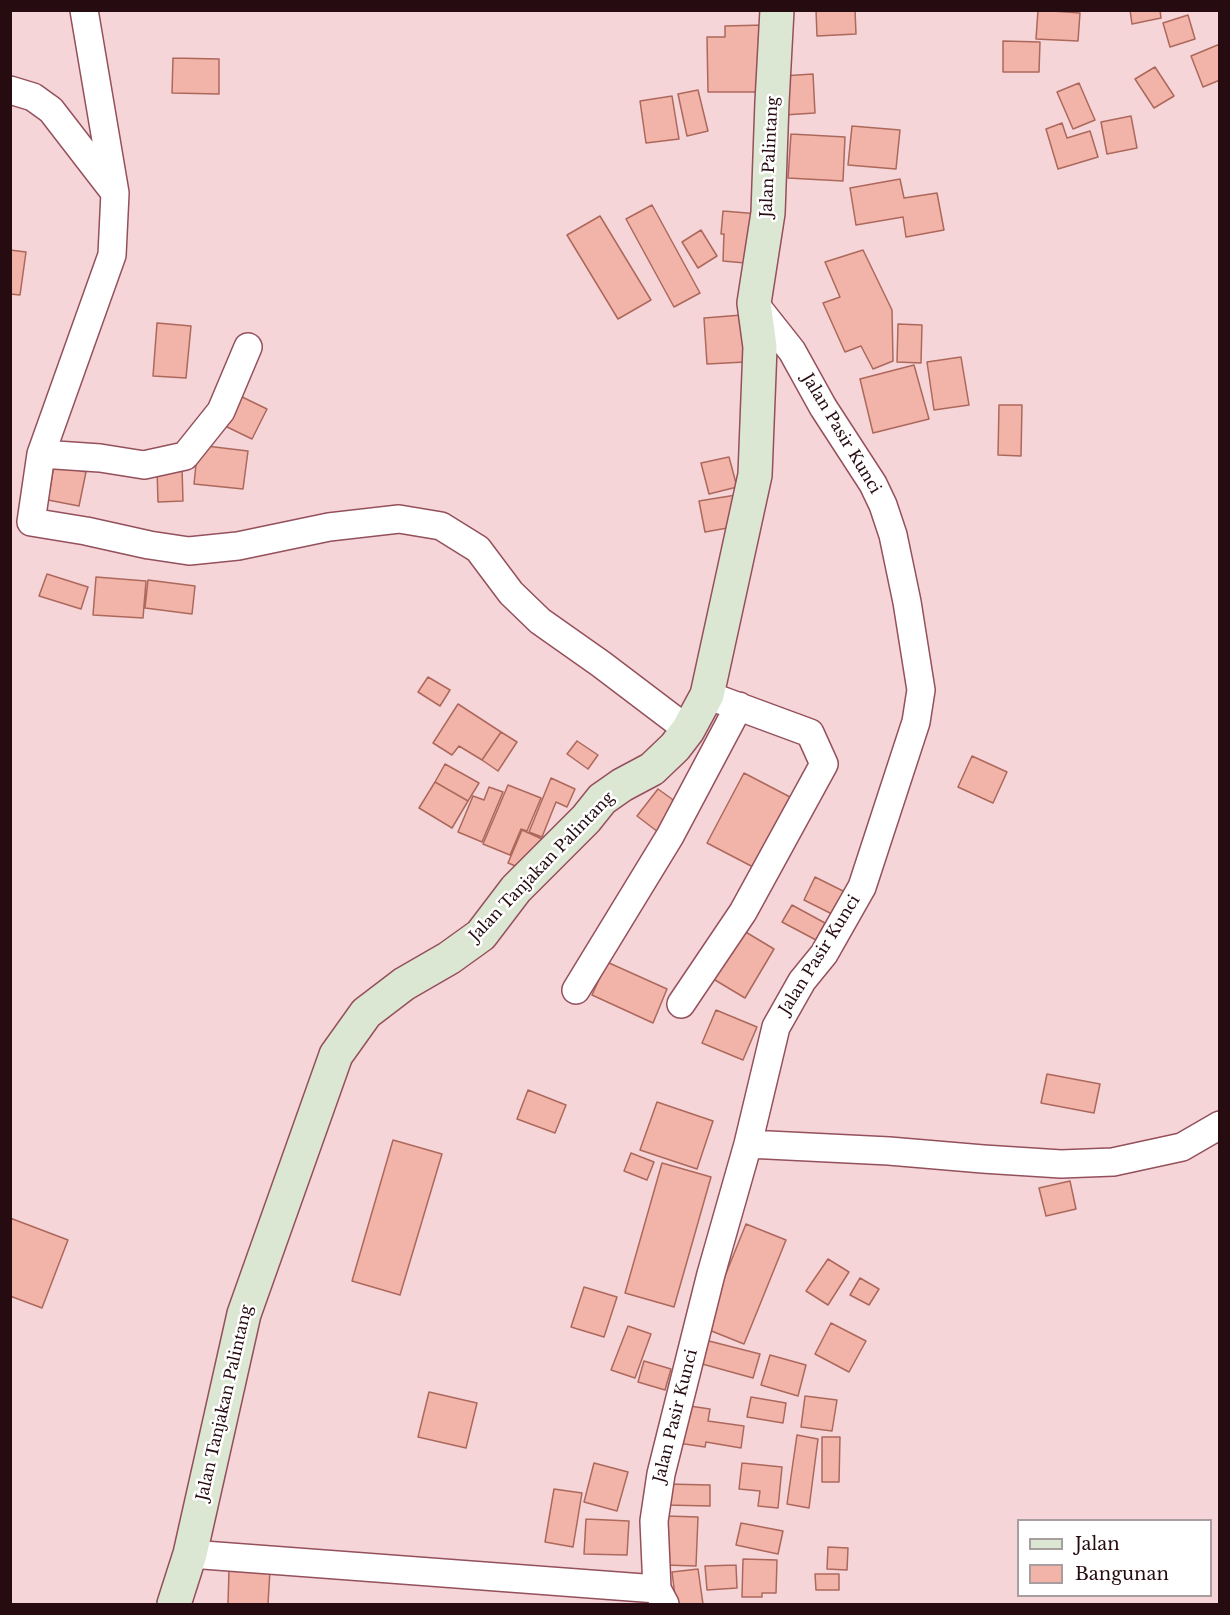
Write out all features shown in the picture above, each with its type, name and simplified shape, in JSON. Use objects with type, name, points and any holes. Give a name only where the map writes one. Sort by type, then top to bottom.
[{"type":"street","points":[[84,10],[115,193],[112,255],[41,454],[21,521],[78,529],[189,552],[238,546],[329,527],[399,519],[441,526],[478,549],[511,593],[540,621],[688,730]]},
{"type":"street","name":"Jalan Palintang","points":[[754,303],[768,213],[777,10]]},
{"type":"street","points":[[10,90],[33,97],[51,110],[115,193]]},
{"type":"street","name":"Jalan Tanjakan Palintang","points":[[174,1605],[190,1554],[244,1314],[336,1055],[366,1013],[404,984],[449,958],[481,935],[516,889],[602,799],[652,769],[675,747],[688,730],[707,695],[755,475],[760,347],[754,303]]},
{"type":"street","name":"Jalan Pasir Kunci","points":[[661,1597],[654,1521],[660,1474],[711,1274],[748,1144],[776,1027],[802,981],[824,954],[862,887],[916,722],[921,690],[907,602],[893,535],[883,505],[868,476],[823,407],[792,351],[754,303]]},
{"type":"street","points":[[41,454],[100,458],[144,465],[185,456],[221,411],[248,347]]},
{"type":"street","points":[[681,1004],[743,912],[824,764],[810,733],[707,695]]},
{"type":"street","points":[[576,990],[670,836],[739,706]]},
{"type":"street","points":[[748,1144],[889,1150],[1060,1164],[1113,1162],[1182,1147],[1220,1125]]},
{"type":"street","points":[[190,1554],[661,1597]]},
{"type":"building","points":[[816,10],[855,10],[856,34],[817,36]]},
{"type":"building","points":[[1038,10],[1080,13],[1078,41],[1036,39]]},
{"type":"building","points":[[1130,10],[1160,10],[1161,18],[1132,24]]},
{"type":"building","points":[[1188,15],[1195,39],[1170,47],[1163,23]]},
{"type":"building","points":[[764,25],[765,92],[708,92],[707,37],[725,37],[725,26]]},
{"type":"building","points":[[1003,41],[1040,42],[1039,72],[1003,72]]},
{"type":"building","points":[[1220,44],[1220,80],[1203,87],[1191,56]]},
{"type":"building","points":[[173,58],[219,59],[219,94],[172,93]]},
{"type":"building","points":[[1155,67],[1174,96],[1154,108],[1135,79]]},
{"type":"building","points":[[813,74],[815,113],[784,115],[782,76]]},
{"type":"building","points":[[1079,83],[1095,120],[1073,129],[1057,92]]},
{"type":"building","points":[[698,90],[708,131],[687,136],[678,94]]},
{"type":"building","points":[[672,96],[679,139],[646,143],[640,101]]},
{"type":"building","points":[[1131,116],[1137,148],[1107,154],[1101,122]]},
{"type":"building","points":[[1062,123],[1067,138],[1090,131],[1098,157],[1058,169],[1046,129]]},
{"type":"building","points":[[852,126],[900,130],[896,169],[848,165]]},
{"type":"building","points":[[791,134],[845,137],[843,181],[788,178]]},
{"type":"building","points":[[900,179],[904,198],[937,193],[944,230],[906,237],[903,217],[856,225],[850,188]]},
{"type":"building","points":[[652,205],[700,293],[674,307],[626,219]]},
{"type":"building","points":[[723,211],[759,214],[756,264],[723,261],[724,234],[721,234]]},
{"type":"building","points":[[600,216],[651,300],[618,319],[567,235]]},
{"type":"building","points":[[701,230],[717,256],[698,268],[682,242]]},
{"type":"building","points":[[10,250],[26,252],[20,295],[10,294]]},
{"type":"building","points":[[863,250],[892,310],[893,361],[873,369],[861,346],[845,352],[823,303],[840,297],[825,262]]},
{"type":"building","points":[[742,315],[745,362],[707,364],[704,318]]},
{"type":"building","points":[[157,323],[191,326],[186,378],[153,376]]},
{"type":"building","points":[[898,324],[922,325],[921,363],[897,362]]},
{"type":"building","points":[[961,357],[969,405],[934,410],[927,362]]},
{"type":"building","points":[[914,365],[929,419],[873,433],[860,379]]},
{"type":"building","points":[[238,395],[267,409],[252,439],[223,425]]},
{"type":"building","points":[[999,405],[1022,405],[1021,456],[998,455]]},
{"type":"building","points":[[198,445],[248,451],[243,489],[194,484]]},
{"type":"building","points":[[729,457],[737,487],[709,494],[701,463]]},
{"type":"building","points":[[54,465],[86,472],[79,506],[48,500]]},
{"type":"building","points":[[182,468],[183,501],[158,502],[157,469]]},
{"type":"building","points":[[736,495],[739,509],[730,511],[733,527],[705,532],[699,501]]},
{"type":"building","points":[[47,574],[88,587],[81,609],[39,596]]},
{"type":"building","points":[[96,577],[146,581],[143,618],[93,615]]},
{"type":"building","points":[[148,580],[195,586],[192,614],[145,608]]},
{"type":"building","points":[[428,677],[450,690],[440,706],[418,692]]},
{"type":"building","points":[[458,704],[501,732],[482,760],[459,746],[452,755],[433,743]]},
{"type":"building","points":[[501,732],[517,742],[498,771],[482,760]]},
{"type":"building","points":[[577,741],[598,755],[588,769],[567,754]]},
{"type":"building","points":[[972,756],[1007,772],[993,803],[958,787]]},
{"type":"building","points":[[445,764],[479,783],[468,801],[435,782]]},
{"type":"building","points":[[744,773],[792,798],[755,868],[707,843]]},
{"type":"building","points":[[551,778],[575,789],[567,807],[556,802],[542,837],[529,832]]},
{"type":"building","points":[[435,782],[468,801],[452,828],[419,808]]},
{"type":"building","points":[[508,785],[541,798],[527,831],[521,829],[510,855],[483,844]]},
{"type":"building","points":[[489,787],[503,792],[482,842],[458,832],[473,796],[484,800]]},
{"type":"building","points":[[658,789],[683,807],[662,835],[637,816]]},
{"type":"building","points":[[522,830],[542,839],[528,871],[508,863]]},
{"type":"building","points":[[815,877],[847,893],[836,916],[804,900]]},
{"type":"building","points":[[792,905],[825,923],[816,940],[782,922]]},
{"type":"building","points":[[739,928],[774,949],[745,998],[710,977]]},
{"type":"building","points":[[607,962],[667,989],[653,1023],[592,995]]},
{"type":"building","points":[[716,1010],[757,1027],[743,1060],[702,1043]]},
{"type":"building","points":[[1047,1074],[1100,1084],[1094,1113],[1041,1103]]},
{"type":"building","points":[[528,1090],[566,1105],[555,1133],[517,1119]]},
{"type":"building","points":[[657,1102],[713,1121],[697,1169],[640,1150]]},
{"type":"building","points":[[393,1140],[442,1154],[400,1295],[352,1281]]},
{"type":"building","points":[[631,1153],[654,1162],[647,1180],[624,1171]]},
{"type":"building","points":[[662,1163],[711,1177],[674,1307],[625,1293]]},
{"type":"building","points":[[1070,1181],[1076,1209],[1046,1216],[1039,1188]]},
{"type":"building","points":[[10,1218],[68,1240],[42,1308],[10,1296]]},
{"type":"building","points":[[746,1224],[786,1240],[744,1344],[704,1328]]},
{"type":"building","points":[[828,1259],[849,1272],[828,1305],[806,1291]]},
{"type":"building","points":[[860,1278],[879,1289],[869,1305],[850,1295]]},
{"type":"building","points":[[584,1287],[617,1297],[604,1337],[571,1327]]},
{"type":"building","points":[[831,1323],[866,1341],[849,1372],[815,1354]]},
{"type":"building","points":[[628,1326],[651,1334],[635,1378],[611,1370]]},
{"type":"building","points":[[701,1339],[760,1354],[753,1378],[695,1362]]},
{"type":"building","points":[[770,1355],[806,1365],[798,1396],[761,1385]]},
{"type":"building","points":[[644,1361],[671,1369],[665,1390],[638,1382]]},
{"type":"building","points":[[429,1392],[477,1403],[466,1448],[418,1437]]},
{"type":"building","points":[[805,1396],[837,1400],[832,1431],[801,1427]]},
{"type":"building","points":[[751,1397],[786,1403],[783,1423],[747,1417]]},
{"type":"building","points":[[683,1405],[710,1409],[708,1421],[744,1426],[741,1448],[706,1442],[705,1447],[678,1443]]},
{"type":"building","points":[[797,1435],[818,1439],[809,1508],[787,1504]]},
{"type":"building","points":[[822,1437],[840,1437],[839,1482],[822,1482]]},
{"type":"building","points":[[594,1463],[628,1472],[617,1511],[584,1502]]},
{"type":"building","points":[[742,1463],[782,1467],[778,1508],[758,1506],[760,1491],[739,1489]]},
{"type":"building","points":[[666,1484],[710,1485],[710,1506],[665,1505]]},
{"type":"building","points":[[554,1489],[582,1493],[573,1547],[545,1542]]},
{"type":"building","points":[[666,1516],[698,1517],[696,1566],[664,1565]]},
{"type":"building","points":[[586,1519],[629,1521],[627,1555],[584,1554]]},
{"type":"building","points":[[741,1523],[783,1531],[778,1554],[736,1545]]},
{"type":"building","points":[[828,1547],[848,1548],[847,1570],[827,1569]]},
{"type":"building","points":[[743,1559],[777,1560],[776,1593],[762,1593],[762,1597],[742,1597]]},
{"type":"building","points":[[736,1565],[737,1588],[707,1590],[705,1566]]},
{"type":"building","points":[[229,1569],[270,1570],[268,1604],[228,1604]]},
{"type":"building","points":[[698,1569],[703,1604],[676,1604],[672,1572]]},
{"type":"building","points":[[815,1574],[839,1574],[839,1590],[816,1590]]}]
